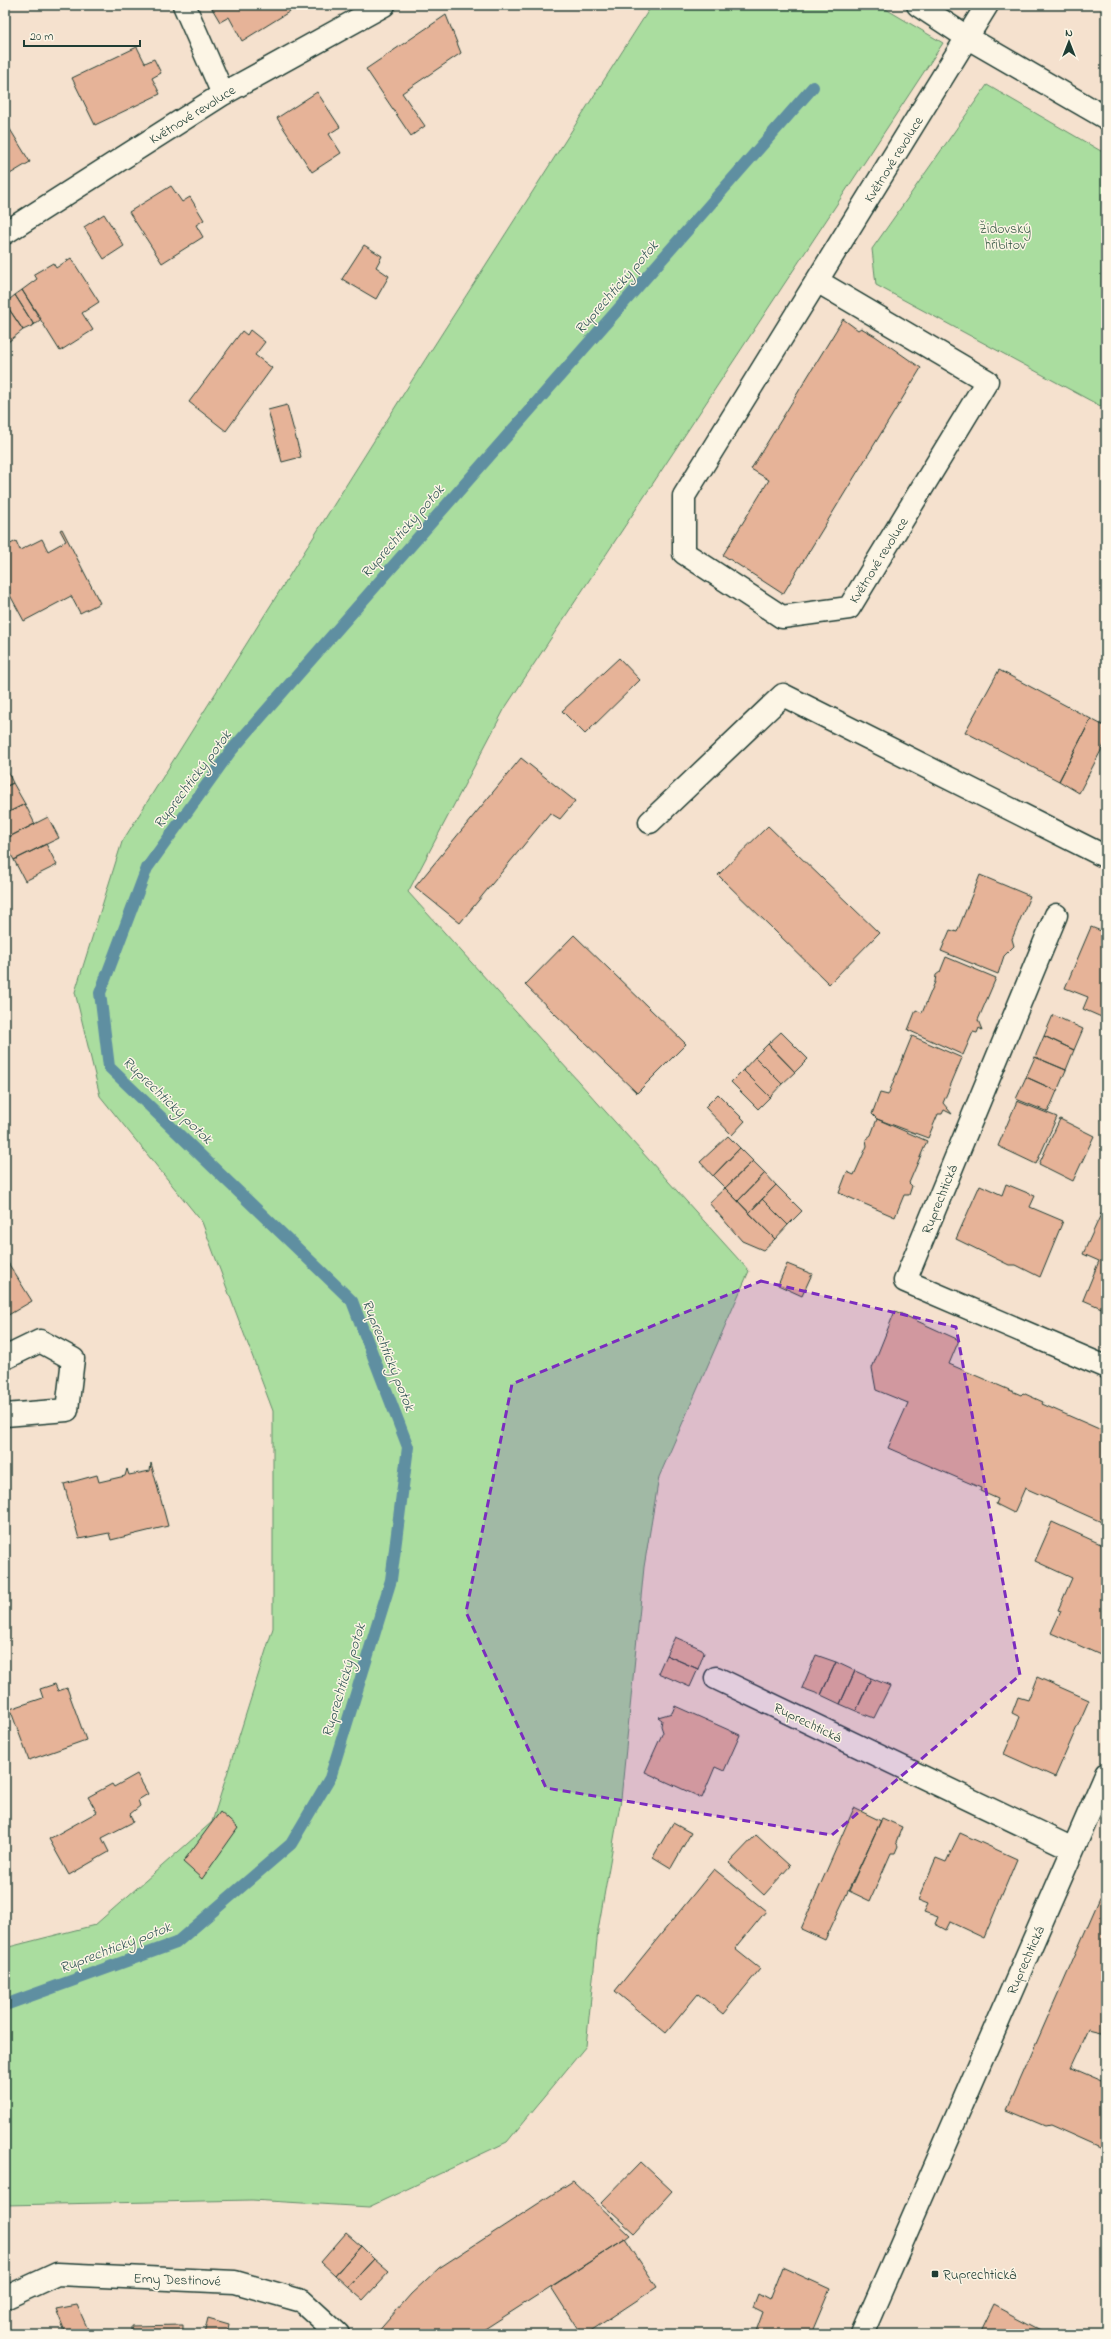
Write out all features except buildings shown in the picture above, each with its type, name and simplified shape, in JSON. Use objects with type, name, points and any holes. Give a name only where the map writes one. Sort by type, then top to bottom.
[{"type":"street","points":[[184,5],[223,94]]},
{"type":"street","name":"Květnové revoluce","points":[[5,233],[223,94],[384,5]]},
{"type":"street","points":[[918,5],[968,38],[1106,118]]},
{"type":"street","name":"Květnové revoluce","points":[[817,281],[987,381],[849,608],[782,617],[684,553],[684,496],[987,5]]},
{"type":"street","points":[[650,822],[783,696],[1106,857]]},
{"type":"street","name":"Ruprechtická","points":[[1056,915],[905,1280],[1106,1367]]},
{"type":"street","points":[[5,1358],[40,1341],[73,1359],[67,1410],[5,1415]]},
{"type":"street","name":"Ruprechtická","points":[[716,1678],[1073,1849]]},
{"type":"street","name":"Ruprechtická","points":[[862,2334],[1106,1774]]},
{"type":"street","name":"Emy Destinové","points":[[5,2298],[57,2274],[235,2282],[302,2301],[338,2334]]},
{"type":"highlighted area","points":[[761,1281],[956,1327],[1020,1675],[832,1835],[546,1788],[466,1612],[512,1384]]},
{"type":"green space","points":[[652,5],[879,5],[943,43],[505,708],[408,892],[749,1271],[659,1477],[644,1567],[621,1799],[598,1930],[586,2046],[507,2142],[369,2207],[252,2200],[5,2205],[5,1948],[95,1925],[212,1822],[273,1628],[273,1411],[202,1222],[100,1096],[75,992],[122,842],[416,374]]},
{"type":"green space","name":"Židovský hřibitov","points":[[987,85],[1106,154],[1106,409],[876,285],[872,249]]},
{"type":"waterway","name":"Ruprechtický potok","points":[[5,2005],[176,1943],[291,1844],[330,1778],[391,1580],[408,1447],[352,1301],[109,1067],[100,993],[147,868],[230,752],[813,87]]},
{"type":"place","name":"Ruprechtická","points":[[935,2274]]}]
